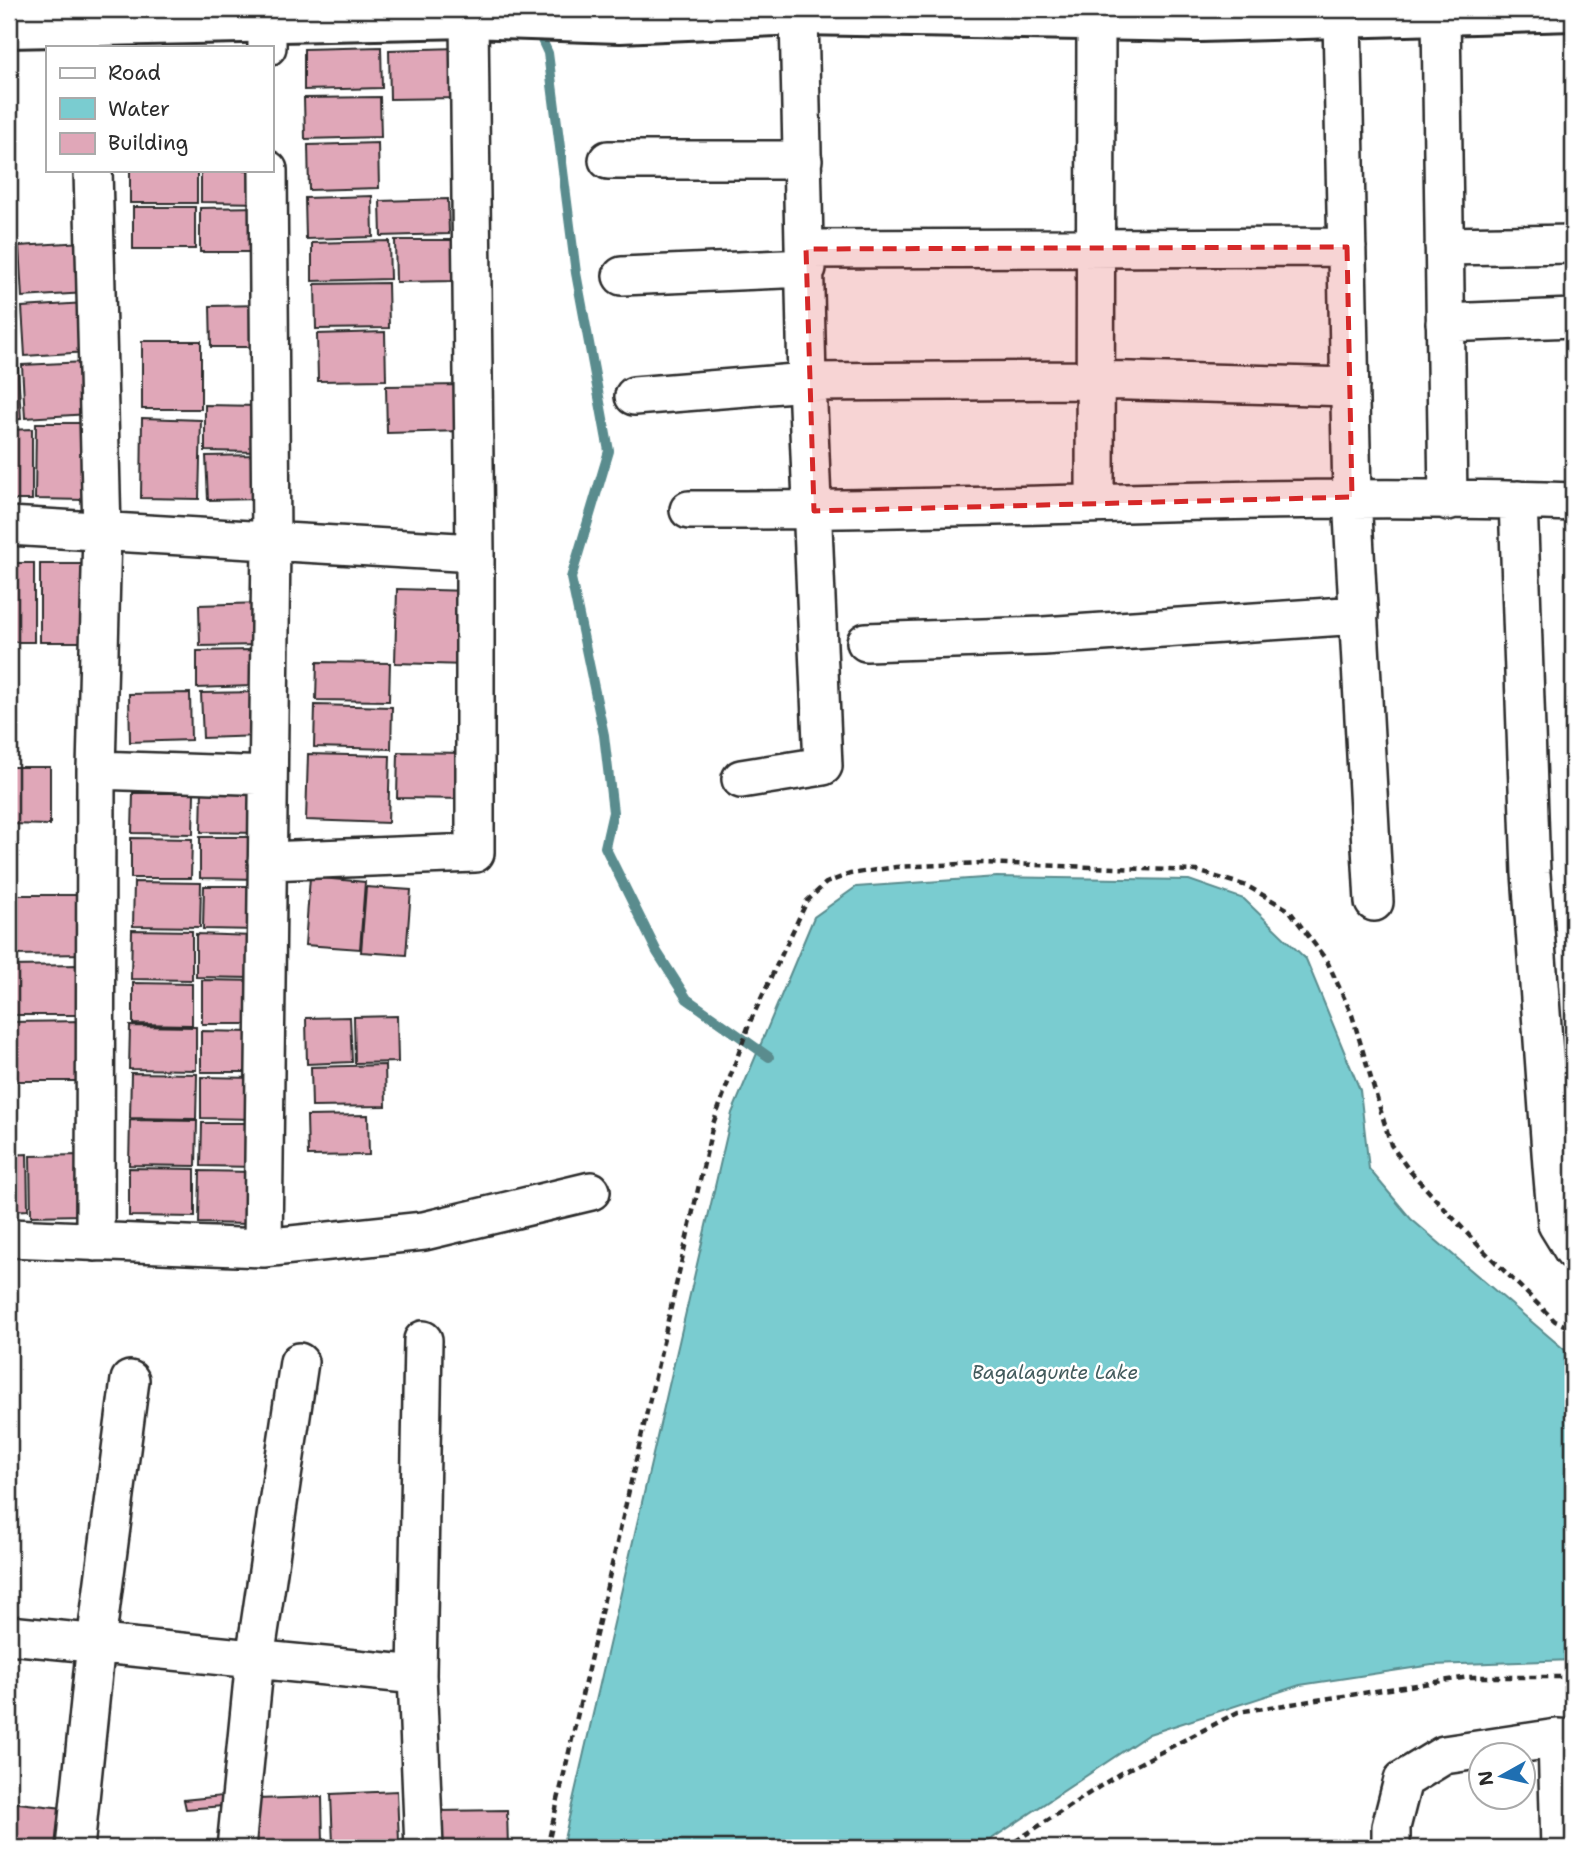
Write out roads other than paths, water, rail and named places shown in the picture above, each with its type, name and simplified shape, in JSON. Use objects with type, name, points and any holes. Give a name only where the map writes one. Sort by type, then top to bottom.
[{"type":"street","points":[[9,29],[99,27],[267,35],[308,15],[469,18],[952,13],[1096,22],[1305,13],[1342,18],[1573,11]]},
{"type":"street","points":[[741,779],[823,766],[807,382],[799,15]]},
{"type":"street","points":[[1441,16],[1448,501]]},
{"type":"street","points":[[267,861],[475,853],[475,553],[469,18]]},
{"type":"street","points":[[1342,18],[1352,497],[1374,902]]},
{"type":"street","points":[[1095,503],[1096,22]]},
{"type":"street","points":[[608,160],[803,160]]},
{"type":"street","points":[[93,172],[102,532],[96,770],[95,1242]]},
{"type":"street","points":[[263,1248],[271,540],[268,172]]},
{"type":"street","points":[[1444,246],[1573,244]]},
{"type":"street","points":[[622,276],[806,258],[1096,247],[1347,247]]},
{"type":"street","points":[[1445,323],[1573,317]]},
{"type":"street","points":[[634,396],[807,382],[1094,380],[1350,387]]},
{"type":"street","points":[[690,510],[814,510],[1352,497],[1573,502]]},
{"type":"street","points":[[1518,500],[1531,873],[1552,1166],[1557,1224],[1573,1250]]},
{"type":"street","points":[[9,526],[475,553]]},
{"type":"street","points":[[866,642],[1043,636],[1359,615]]},
{"type":"street","points":[[96,770],[268,776]]},
{"type":"street","points":[[9,1238],[263,1248],[424,1231],[591,1191]]},
{"type":"street","points":[[423,1340],[417,1675],[424,1848]]},
{"type":"street","points":[[236,1848],[255,1659],[299,1362]]},
{"type":"street","points":[[75,1848],[96,1643],[130,1380]]},
{"type":"street","points":[[9,1635],[417,1675]]},
{"type":"street","points":[[1391,1848],[1391,1827],[1403,1780],[1444,1755],[1565,1739],[1560,1848]]},
{"type":"water","name":"Bagalagunte Lake","points":[[997,877],[1189,880],[1244,899],[1306,959],[1360,1090],[1369,1169],[1411,1219],[1573,1357],[1573,1660],[1432,1665],[1300,1685],[1149,1734],[978,1848],[562,1848],[732,1113],[814,917],[856,887]]},
{"type":"waterway","points":[[536,27],[548,53],[576,273],[609,451],[571,578],[604,735],[613,812],[605,847],[657,952],[687,999],[769,1057]]}]
